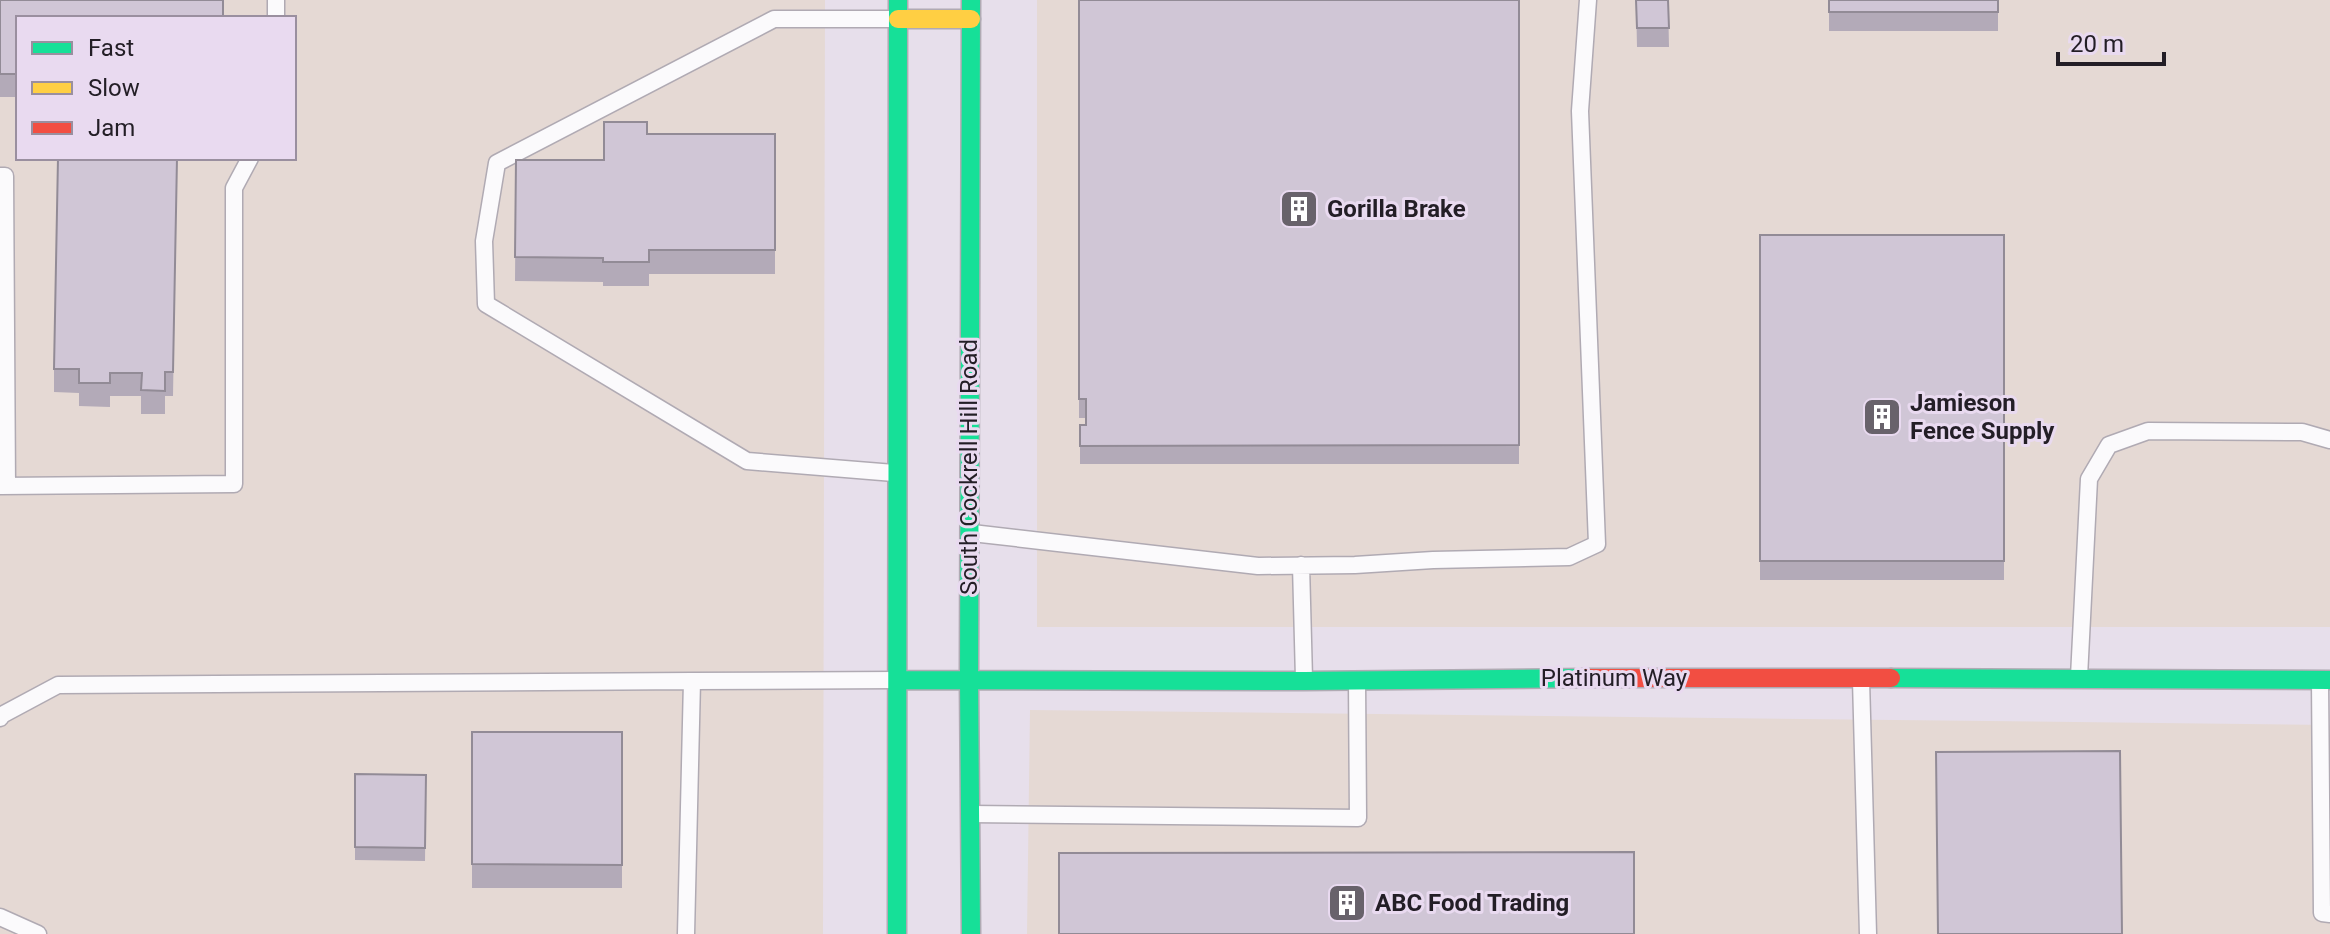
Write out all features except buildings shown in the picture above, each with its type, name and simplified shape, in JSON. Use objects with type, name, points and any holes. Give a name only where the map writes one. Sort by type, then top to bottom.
[{"type":"main road","points":[[897,934],[898,0]]},
{"type":"main road","points":[[898,19],[971,10]]},
{"type":"main road","name":"South Cockrell Hill Road","points":[[971,10],[971,934]]},
{"type":"main road","name":"Platinum Way","points":[[898,680],[2325,680]]},
{"type":"lane","points":[[969,533],[1258,566],[1569,557],[1597,544],[1580,111],[1588,0]]},
{"type":"lane","points":[[898,19],[774,19],[497,163],[484,241],[486,304],[747,461],[898,473]]},
{"type":"lane","points":[[0,176],[5,176],[4,486],[234,484],[234,188],[249,160]]},
{"type":"lane","points":[[2079,679],[2089,479],[2109,445],[2148,431],[2302,432],[2330,440]]},
{"type":"lane","points":[[1301,565],[1304,681]]},
{"type":"lane","points":[[1861,678],[1868,934]]},
{"type":"lane","points":[[0,718],[58,685],[898,680]]},
{"type":"lane","points":[[969,814],[1358,818],[1357,680]]},
{"type":"lane","points":[[2325,680],[2322,913],[2330,914]]},
{"type":"lane","points":[[686,934],[692,681]]},
{"type":"lane","points":[[0,917],[38,934]]},
{"type":"shaded area","points":[[0,0],[825,0],[823,934],[0,934]]},
{"type":"shaded area","points":[[1037,0],[2330,0],[2330,627],[1037,627]]},
{"type":"shaded area","points":[[1030,710],[2330,725],[2330,934],[1027,934]]},
{"type":"traffic: fast","points":[[897,934],[898,0]]},
{"type":"traffic: fast","points":[[971,0],[971,934]]},
{"type":"traffic: fast","points":[[898,680],[1586,678]]},
{"type":"traffic: fast","points":[[1891,678],[2330,680]]},
{"type":"traffic: slow","points":[[898,19],[971,19]]},
{"type":"traffic: jam","points":[[1586,678],[1891,678]]},
{"type":"place","name":"Gorilla Brake","points":[[1299,209]]},
{"type":"place","name":"Jamieson Fence Supply","points":[[1882,417]]},
{"type":"place","name":"ABC Food Trading","points":[[1347,903]]}]
